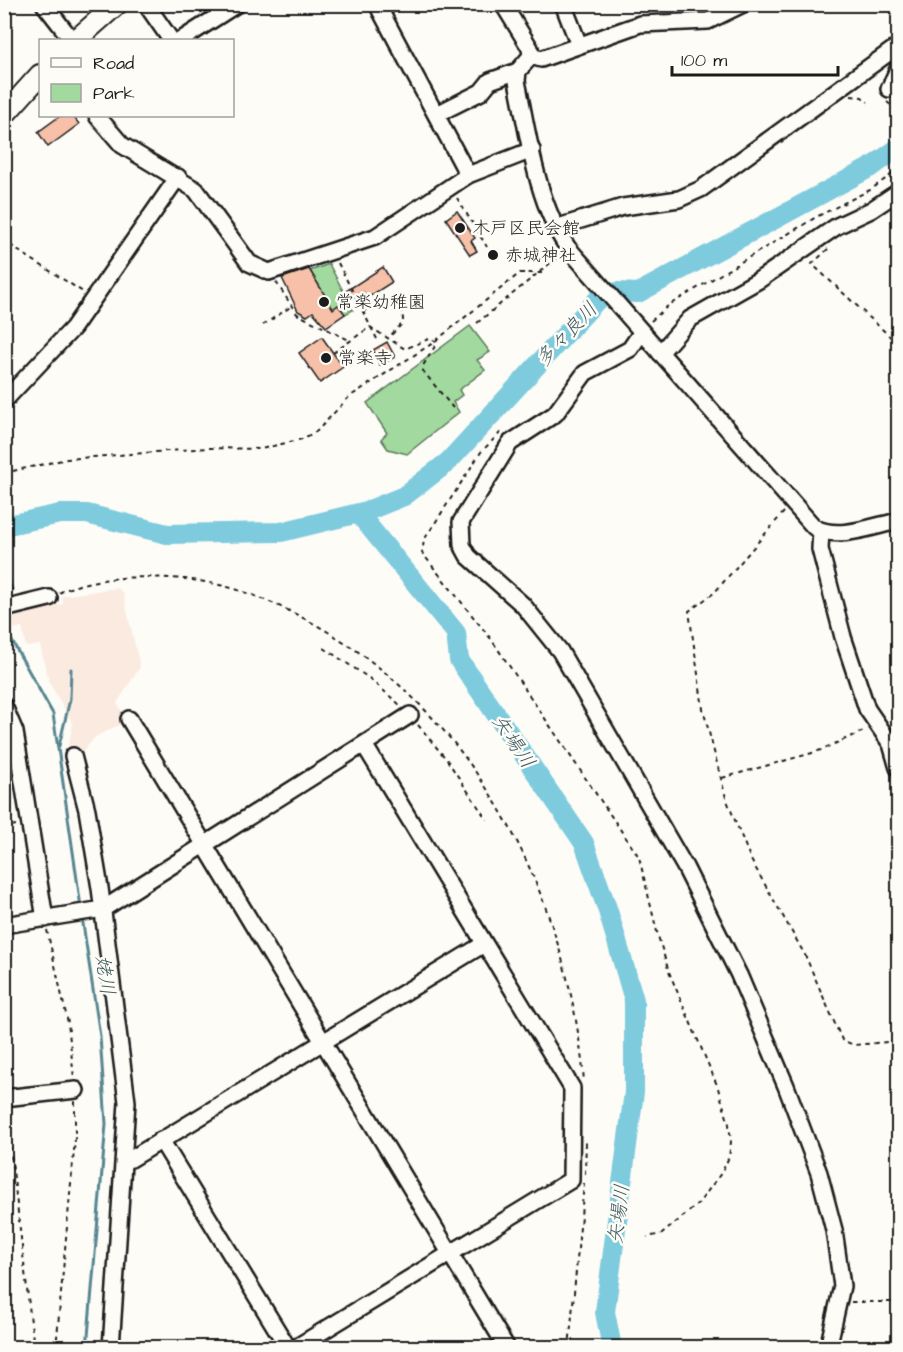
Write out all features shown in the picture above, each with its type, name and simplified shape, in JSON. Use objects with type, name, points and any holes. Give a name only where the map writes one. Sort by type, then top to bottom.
[{"type":"main road","points":[[77,39],[117,4]]},
{"type":"main road","points":[[4,115],[39,76]]},
{"type":"street","points":[[44,4],[71,39]]},
{"type":"street","points":[[146,4],[170,39]]},
{"type":"street","points":[[183,39],[237,4]]},
{"type":"street","points":[[390,4],[380,10],[468,175]]},
{"type":"street","points":[[437,114],[481,92],[490,81],[518,71],[531,56],[530,48],[503,4]]},
{"type":"street","points":[[563,4],[579,45]]},
{"type":"street","points":[[531,56],[541,58],[640,24],[718,18],[743,4]]},
{"type":"street","points":[[555,228],[623,207],[679,199],[701,189],[898,46]]},
{"type":"street","points":[[889,89],[898,69]]},
{"type":"street","points":[[518,71],[517,81],[532,150],[555,228],[568,248],[595,280],[813,527],[821,531],[841,533],[898,521]]},
{"type":"street","points":[[98,117],[114,139],[178,177],[202,196],[249,263],[269,272],[375,237],[468,175],[532,150]]},
{"type":"street","points":[[4,401],[73,328],[178,177]]},
{"type":"street","points":[[660,353],[690,319],[759,280],[837,226],[871,210],[898,192]]},
{"type":"street","points":[[639,331],[630,349],[585,373],[555,414],[510,443],[461,522],[462,545],[468,556],[523,605],[560,651],[685,867],[718,932],[786,1086],[819,1173],[840,1262],[842,1286],[828,1347]]},
{"type":"street","points":[[821,531],[820,549],[843,637],[867,709],[876,724],[895,742],[898,768]]},
{"type":"street","points":[[4,609],[49,598]]},
{"type":"street","points":[[4,706],[15,732],[47,918]]},
{"type":"street","points":[[4,925],[100,909],[365,746],[410,715]]},
{"type":"street","points":[[129,719],[507,1347]]},
{"type":"street","points":[[295,1347],[571,1180],[572,1088],[365,746]]},
{"type":"street","points":[[73,756],[87,810],[127,1094],[126,1160],[111,1347]]},
{"type":"street","points":[[126,1160],[484,944]]},
{"type":"street","points":[[4,1100],[76,1090]]},
{"type":"street","points":[[161,1140],[288,1347]]},
{"type":"path","points":[[639,331],[669,305],[818,216],[870,190],[898,170]]},
{"type":"path","points":[[451,188],[487,247]]},
{"type":"path","points":[[4,238],[14,248],[93,298]]},
{"type":"path","points":[[836,242],[812,264],[898,344]]},
{"type":"path","points":[[477,323],[542,273],[568,248]]},
{"type":"path","points":[[333,252],[378,341]]},
{"type":"path","points":[[269,272],[297,314],[351,341]]},
{"type":"path","points":[[4,473],[67,459],[207,448],[261,449],[285,445],[317,431],[349,397],[436,340],[520,273],[542,273]]},
{"type":"path","points":[[363,313],[368,306],[378,300],[387,298],[393,300],[403,316],[403,323],[388,338]]},
{"type":"path","points":[[263,325],[292,306]]},
{"type":"path","points":[[370,327],[405,349],[431,338],[436,340]]},
{"type":"path","points":[[333,354],[370,327]]},
{"type":"path","points":[[436,340],[435,349],[423,369],[453,408]]},
{"type":"path","points":[[501,432],[481,452],[424,540],[422,553],[491,639],[639,857],[669,972],[717,1085],[729,1124],[731,1142],[729,1157],[712,1189],[662,1234],[654,1238],[647,1237]]},
{"type":"path","points":[[793,502],[714,593],[689,611],[703,709],[721,778],[751,861],[805,955],[842,1040],[854,1045],[898,1041]]},
{"type":"path","points":[[721,778],[816,752],[876,724]]},
{"type":"path","points":[[47,918],[68,1023],[76,1090],[75,1139],[56,1347]]},
{"type":"path","points":[[4,1100],[34,1347]]},
{"type":"path","points":[[836,1312],[853,1301],[898,1302]]},
{"type":"shaded area","points":[[118,588],[123,593],[140,667],[117,703],[127,721],[95,737],[78,758],[66,755],[73,724],[49,682],[40,645],[26,647],[22,627],[12,629],[9,617],[63,604],[62,596]]},
{"type":"green space","points":[[329,264],[353,310],[345,314],[338,306],[333,309],[310,271]]},
{"type":"green space","points":[[470,326],[490,352],[477,360],[485,370],[459,390],[462,395],[453,402],[459,412],[407,454],[388,449],[381,439],[387,433],[367,403]]},
{"type":"building","points":[[59,117],[74,117],[79,124],[48,147],[38,132]]},
{"type":"building","name":"木戸区民会館","points":[[457,211],[475,238],[471,241],[477,251],[470,255],[446,219]]},
{"type":"building","points":[[383,267],[392,282],[367,298],[363,292],[350,300],[346,291]]},
{"type":"building","points":[[309,269],[333,309],[338,305],[345,314],[326,327],[313,312],[307,316],[298,311],[282,278]]},
{"type":"building","points":[[322,337],[343,367],[320,383],[299,353]]},
{"type":"building","points":[[387,342],[395,357],[380,365],[373,350]]},
{"type":"waterway","name":"多々良川","points":[[4,526],[60,514],[87,514],[167,534],[281,532],[367,511],[404,496],[448,462],[598,299],[617,292],[638,293],[873,166],[898,148]]},
{"type":"waterway","name":"矢場川","points":[[359,514],[456,633],[459,660],[584,843],[608,911],[634,1000],[634,1092],[605,1312],[612,1348]]},
{"type":"waterway","points":[[4,569],[12,589]]},
{"type":"waterway","name":"姥川","points":[[4,621],[8,634],[53,714],[81,907]]},
{"type":"waterway","points":[[59,746],[70,699],[71,669]]},
{"type":"waterway","name":"姥川","points":[[82,917],[100,1036],[106,1124],[87,1348]]},
{"type":"place","name":"木戸区民会館","points":[[460,228]]},
{"type":"place","name":"赤城神社","points":[[493,255]]},
{"type":"place","name":"常楽幼稚園","points":[[324,302]]},
{"type":"place","name":"常楽寺","points":[[326,358]]}]
